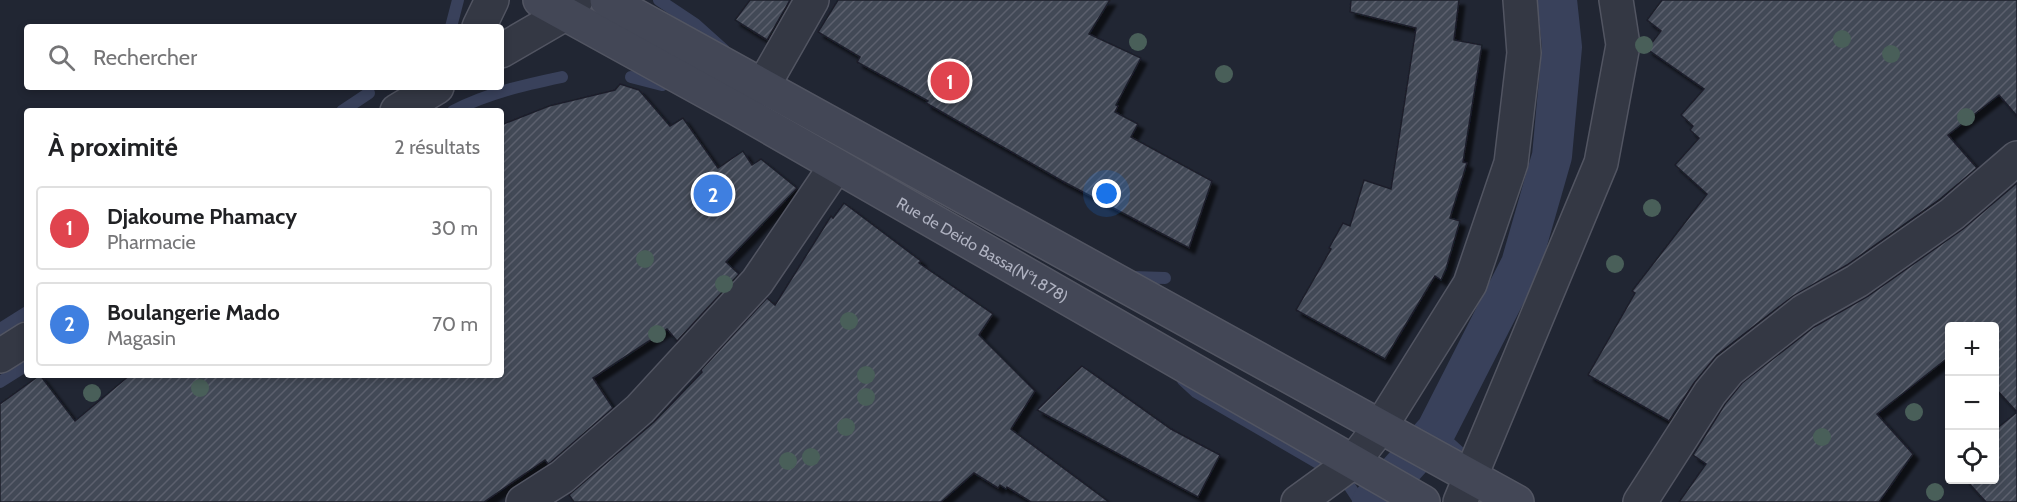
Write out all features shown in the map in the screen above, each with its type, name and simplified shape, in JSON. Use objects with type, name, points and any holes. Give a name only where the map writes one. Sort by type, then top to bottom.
[{"type":"main road","points":[[607,0],[1389,430],[1459,481],[1517,502]]},
{"type":"main road","name":"Rue de Deido Bassa(N°1.878)","points":[[560,5],[1424,502]]},
{"type":"main road","points":[[1160,350],[1178,314]]},
{"type":"street","points":[[480,24],[492,0]]},
{"type":"street","points":[[763,86],[812,0]]},
{"type":"street","points":[[1298,502],[1366,469],[1470,284],[1511,163],[1524,53],[1520,0]]},
{"type":"street","points":[[1459,481],[1601,163],[1623,45],[1616,0]]},
{"type":"street","points":[[504,49],[560,5]]},
{"type":"street","points":[[402,108],[432,90]]},
{"type":"street","points":[[1640,502],[1710,393],[1729,370],[1804,310],[1857,281],[1952,214],[2017,158]]},
{"type":"street","points":[[523,502],[562,477],[640,409],[757,282],[836,165]]},
{"type":"street","points":[[0,356],[24,341]]},
{"type":"building","points":[[750,0],[790,0],[767,40],[735,20]]},
{"type":"building","points":[[838,0],[1110,0],[1089,34],[1141,58],[1116,105],[1118,106],[1115,112],[1138,124],[1131,137],[1212,181],[1189,248],[1064,182],[926,103],[928,101],[857,62],[860,57],[818,32]]},
{"type":"building","points":[[1351,0],[1459,0],[1454,40],[1482,45],[1463,162],[1467,163],[1450,218],[1460,221],[1446,269],[1441,280],[1435,276],[1385,359],[1296,310],[1331,249],[1329,248],[1343,223],[1350,226],[1364,180],[1391,189],[1416,28],[1350,12]]},
{"type":"building","points":[[1662,0],[2017,0],[2017,116],[1999,95],[1948,135],[1977,168],[1940,199],[1847,265],[1793,296],[1717,355],[1694,383],[1669,421],[1588,375],[1635,293],[1632,291],[1707,194],[1675,165],[1699,138],[1690,130],[1693,126],[1681,115],[1704,89],[1647,49],[1661,31],[1647,20]]},
{"type":"building","points":[[620,84],[639,90],[670,126],[683,118],[718,168],[743,151],[752,165],[761,159],[797,188],[726,262],[739,274],[677,341],[667,329],[593,378],[613,408],[551,462],[548,464],[545,460],[484,502],[0,502],[0,404],[36,378],[42,378],[75,421],[126,378],[504,378],[504,124],[549,106],[615,90]]},
{"type":"building","points":[[2017,183],[2017,412],[1999,392],[1999,322],[1945,322],[1945,360],[1877,414],[1913,454],[1879,502],[1679,502],[1706,464],[1693,455],[1725,404],[1742,383],[1814,327],[1868,296],[1963,229]]},
{"type":"building","points":[[844,203],[921,261],[919,263],[993,314],[979,335],[1035,391],[1011,429],[1109,502],[1031,502],[1007,487],[1006,489],[1000,485],[998,488],[974,473],[941,502],[574,502],[569,495],[654,422],[702,372],[701,370],[767,298],[775,305],[831,216],[833,218]]},
{"type":"building","points":[[1082,366],[1171,429],[1220,455],[1198,497],[1037,410]]},
{"type":"building","points":[[2017,412],[2017,502],[1986,502],[1970,484],[1999,484],[1999,427]]},
{"type":"waterway","points":[[452,24],[458,0]]},
{"type":"waterway","points":[[659,0],[695,24],[724,50]]},
{"type":"waterway","points":[[1372,502],[1436,431],[1521,264],[1552,156],[1562,47],[1557,0]]},
{"type":"waterway","points":[[460,108],[493,94],[562,77]]},
{"type":"waterway","points":[[631,77],[662,85]]},
{"type":"waterway","points":[[346,108],[369,93]]},
{"type":"waterway","points":[[1132,277],[1165,278]]},
{"type":"waterway","points":[[0,329],[24,314]]},
{"type":"waterway","points":[[0,382],[24,367]]},
{"type":"waterway","points":[[1183,380],[1196,392],[1344,478],[1360,502]]},
{"type":"waterway","points":[[1436,431],[1468,460]]},
{"type":"place","name":"Djakoume Phamacy","points":[[950,81]]},
{"type":"place","name":"Boulangerie Mado","points":[[713,194]]}]
